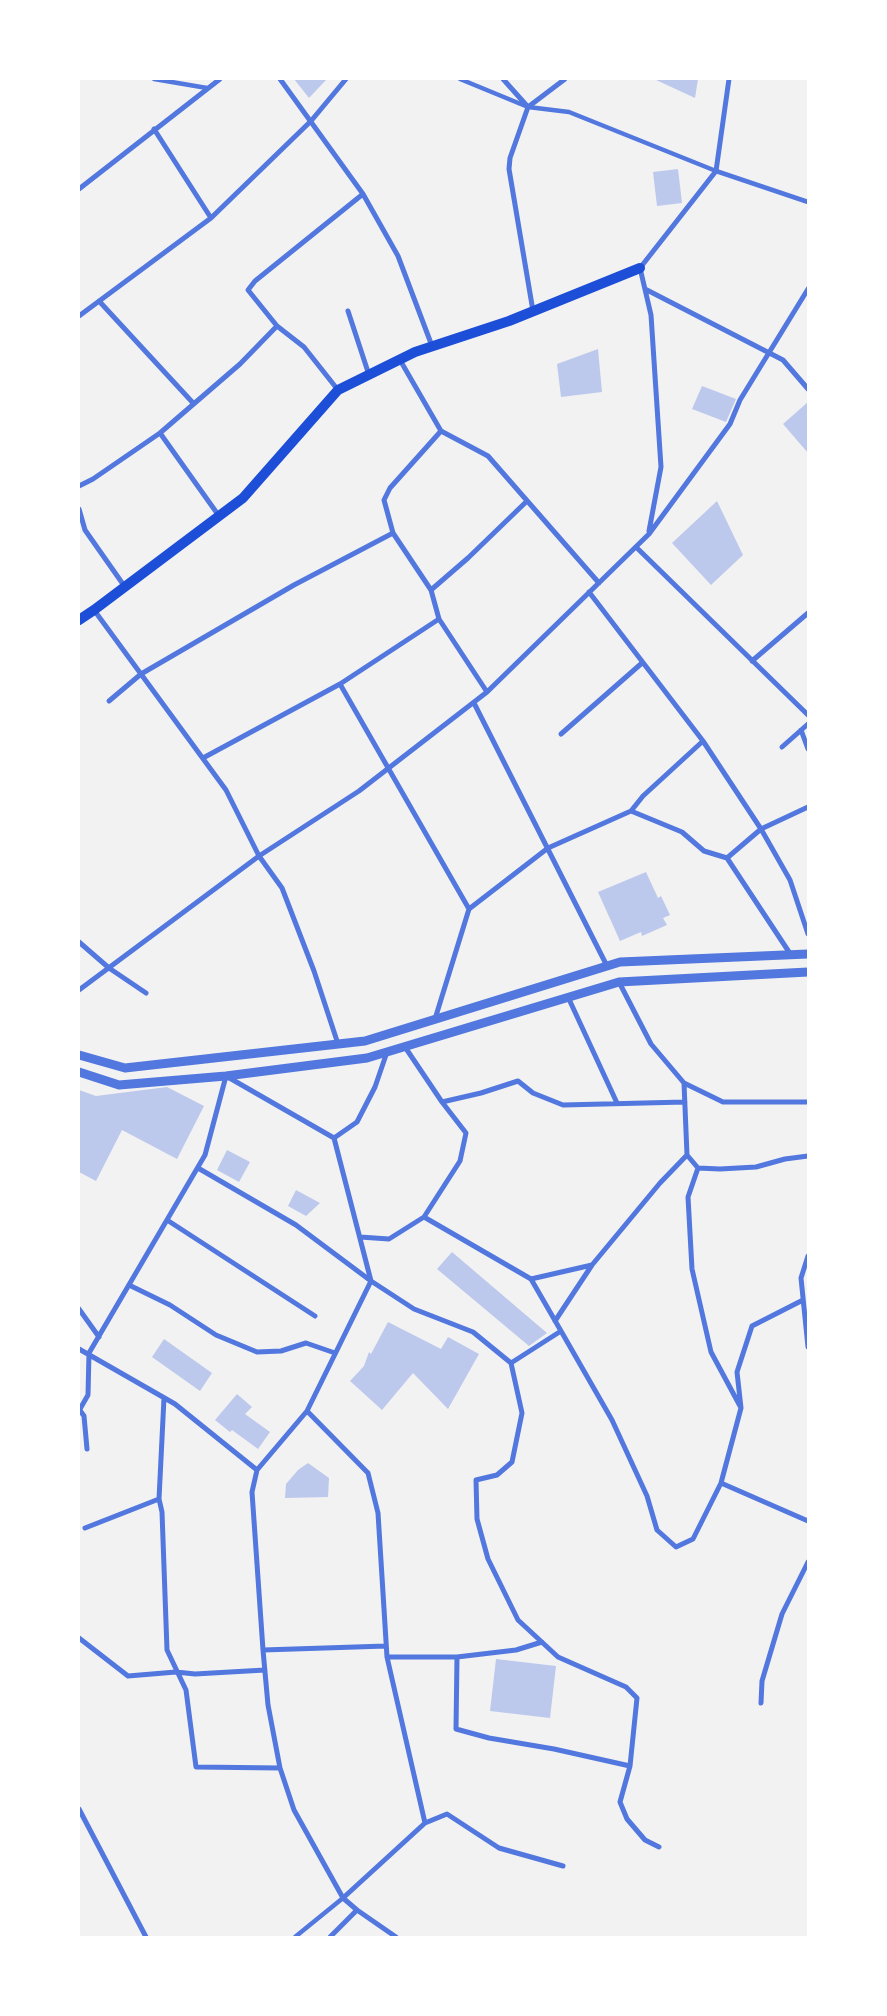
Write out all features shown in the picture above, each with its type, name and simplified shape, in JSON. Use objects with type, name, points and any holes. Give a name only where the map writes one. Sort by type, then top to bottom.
[{"type":"main road","points":[[79,620],[243,498],[338,390],[432,347],[533,311],[640,268]]},
{"type":"street","points":[[154,79],[207,88]]},
{"type":"street","points":[[79,190],[154,129],[220,79]]},
{"type":"street","points":[[280,79],[363,194],[398,256],[432,347]]},
{"type":"street","points":[[79,316],[176,246],[211,218],[311,121],[346,79]]},
{"type":"street","points":[[460,79],[528,108],[569,112],[716,171],[808,202]]},
{"type":"street","points":[[503,79],[528,108]]},
{"type":"street","points":[[533,311],[509,169],[510,158],[528,108],[565,79]]},
{"type":"street","points":[[649,534],[661,467],[651,315],[640,268],[716,171],[729,79]]},
{"type":"street","points":[[154,129],[211,218]]},
{"type":"street","points":[[338,390],[304,347],[277,326],[248,290],[255,281],[363,194]]},
{"type":"street","points":[[645,289],[782,360],[808,389]]},
{"type":"street","points":[[79,990],[259,856],[359,791],[487,692],[649,534],[730,424],[740,400],[808,289]]},
{"type":"street","points":[[99,301],[194,404]]},
{"type":"street","points":[[348,311],[369,376]]},
{"type":"street","points":[[79,486],[93,479],[160,433],[240,364],[277,326]]},
{"type":"street","points":[[400,360],[441,431],[488,456],[599,583]]},
{"type":"street","points":[[441,431],[390,488],[384,500],[393,533],[431,590],[439,619],[487,692]]},
{"type":"street","points":[[160,433],[219,516]]},
{"type":"street","points":[[431,590],[468,558],[527,501]]},
{"type":"street","points":[[79,509],[85,530],[125,587]]},
{"type":"street","points":[[110,701],[141,674],[294,585],[393,533]]},
{"type":"street","points":[[636,547],[808,715]]},
{"type":"street","points":[[589,592],[703,740],[762,829],[790,880],[808,934]]},
{"type":"street","points":[[94,610],[226,790],[259,856],[282,888],[314,971],[338,1044]]},
{"type":"street","points":[[752,661],[808,613]]},
{"type":"street","points":[[203,758],[340,684],[439,619]]},
{"type":"street","points":[[561,734],[642,663]]},
{"type":"street","points":[[340,684],[469,908]]},
{"type":"street","points":[[474,703],[607,966]]},
{"type":"street","points":[[782,747],[808,724]]},
{"type":"street","points":[[802,730],[808,750]]},
{"type":"street","points":[[435,1020],[469,908],[548,848],[631,811],[643,796],[703,740]]},
{"type":"street","points":[[727,858],[762,829],[808,807]]},
{"type":"street","points":[[631,811],[682,832],[704,851],[727,858],[790,954]]},
{"type":"street","points":[[79,942],[109,968],[146,993]]},
{"type":"street","points":[[79,1055],[125,1068],[365,1041],[620,962],[808,954]]},
{"type":"street","points":[[79,1072],[119,1085],[226,1076],[367,1058],[619,982],[808,972]]},
{"type":"street","points":[[619,982],[651,1044],[684,1082],[722,1102],[808,1102]]},
{"type":"street","points":[[568,997],[617,1103]]},
{"type":"street","points":[[360,1237],[389,1239],[424,1217],[460,1161],[466,1133],[442,1102],[405,1047]]},
{"type":"street","points":[[334,1138],[357,1122],[375,1087],[387,1052]]},
{"type":"street","points":[[226,1076],[334,1138],[371,1281],[307,1412],[257,1470],[252,1492],[268,1705],[280,1768],[294,1810],[343,1898],[396,1937]]},
{"type":"street","points":[[87,1449],[84,1416],[79,1409],[88,1395],[89,1353],[205,1155],[226,1076]]},
{"type":"street","points":[[442,1102],[482,1093],[518,1081],[534,1093],[563,1105],[685,1102]]},
{"type":"street","points":[[684,1082],[687,1155],[698,1168],[756,1167],[785,1159],[808,1156]]},
{"type":"street","points":[[555,1321],[592,1265],[660,1182],[687,1155]]},
{"type":"street","points":[[198,1168],[296,1225],[371,1281],[414,1310],[473,1332],[511,1363],[522,1413],[512,1462],[498,1476],[476,1480],[477,1519],[488,1559],[518,1620],[558,1657],[626,1687],[637,1698],[630,1766],[620,1802],[627,1820],[645,1840],[660,1847]]},
{"type":"street","points":[[698,1168],[688,1197],[692,1269],[711,1352],[742,1408]]},
{"type":"street","points":[[424,1217],[530,1279],[612,1420],[647,1496],[657,1530],[676,1547],[693,1539],[721,1483],[742,1408],[736,1372],[752,1326],[804,1300]]},
{"type":"street","points":[[167,1220],[315,1316]]},
{"type":"street","points":[[808,1256],[801,1278],[808,1347]]},
{"type":"street","points":[[530,1279],[592,1265]]},
{"type":"street","points":[[129,1285],[170,1305],[216,1335],[257,1352],[281,1351],[306,1343],[336,1353]]},
{"type":"street","points":[[79,1309],[99,1337]]},
{"type":"street","points":[[511,1363],[561,1331]]},
{"type":"street","points":[[79,1349],[89,1353],[175,1404],[257,1470]]},
{"type":"street","points":[[164,1398],[159,1499],[162,1512],[167,1650],[186,1690],[196,1767],[280,1768]]},
{"type":"street","points":[[307,1412],[368,1473],[378,1513],[387,1657],[425,1822]]},
{"type":"street","points":[[721,1483],[808,1522]]},
{"type":"street","points":[[85,1528],[159,1499]]},
{"type":"street","points":[[761,1703],[762,1681],[782,1614],[808,1562]]},
{"type":"street","points":[[79,1638],[128,1676],[176,1672],[195,1674],[265,1670]]},
{"type":"street","points":[[387,1657],[457,1657],[516,1650],[542,1642]]},
{"type":"street","points":[[263,1650],[386,1646]]},
{"type":"street","points":[[457,1657],[456,1729],[488,1738],[554,1749],[630,1766]]},
{"type":"street","points":[[79,1809],[146,1937]]},
{"type":"street","points":[[295,1937],[343,1898],[425,1822],[447,1814],[499,1848],[563,1866]]},
{"type":"street","points":[[330,1937],[357,1910]]},
{"type":"building","points":[[294,79],[327,79],[309,98]]},
{"type":"building","points":[[654,79],[698,79],[695,98]]},
{"type":"building","points":[[678,169],[682,203],[657,206],[653,172]]},
{"type":"building","points":[[598,349],[602,392],[561,397],[557,364]]},
{"type":"building","points":[[702,386],[736,399],[726,422],[692,409]]},
{"type":"building","points":[[808,402],[808,453],[783,424]]},
{"type":"building","points":[[717,501],[743,555],[711,585],[672,543]]},
{"type":"building","points":[[646,872],[658,898],[661,896],[670,915],[663,918],[667,925],[642,936],[641,932],[620,941],[598,892]]},
{"type":"building","points":[[167,1087],[204,1106],[177,1159],[122,1130],[96,1181],[79,1172],[79,1090],[96,1096]]},
{"type":"building","points":[[227,1150],[250,1162],[239,1182],[217,1170]]},
{"type":"building","points":[[296,1190],[320,1203],[306,1216],[288,1206]]},
{"type":"building","points":[[452,1252],[547,1333],[529,1346],[437,1269]]},
{"type":"building","points":[[388,1322],[441,1349],[448,1337],[479,1354],[448,1409],[413,1373],[382,1410],[350,1381],[364,1366],[369,1352],[371,1354]]},
{"type":"building","points":[[164,1339],[212,1373],[200,1391],[152,1357]]},
{"type":"building","points":[[237,1394],[252,1407],[245,1414],[270,1432],[258,1449],[232,1430],[230,1432],[215,1420]]},
{"type":"building","points":[[308,1463],[329,1478],[328,1497],[285,1498],[286,1484],[298,1470]]},
{"type":"building","points":[[496,1659],[556,1666],[550,1718],[490,1711]]}]
